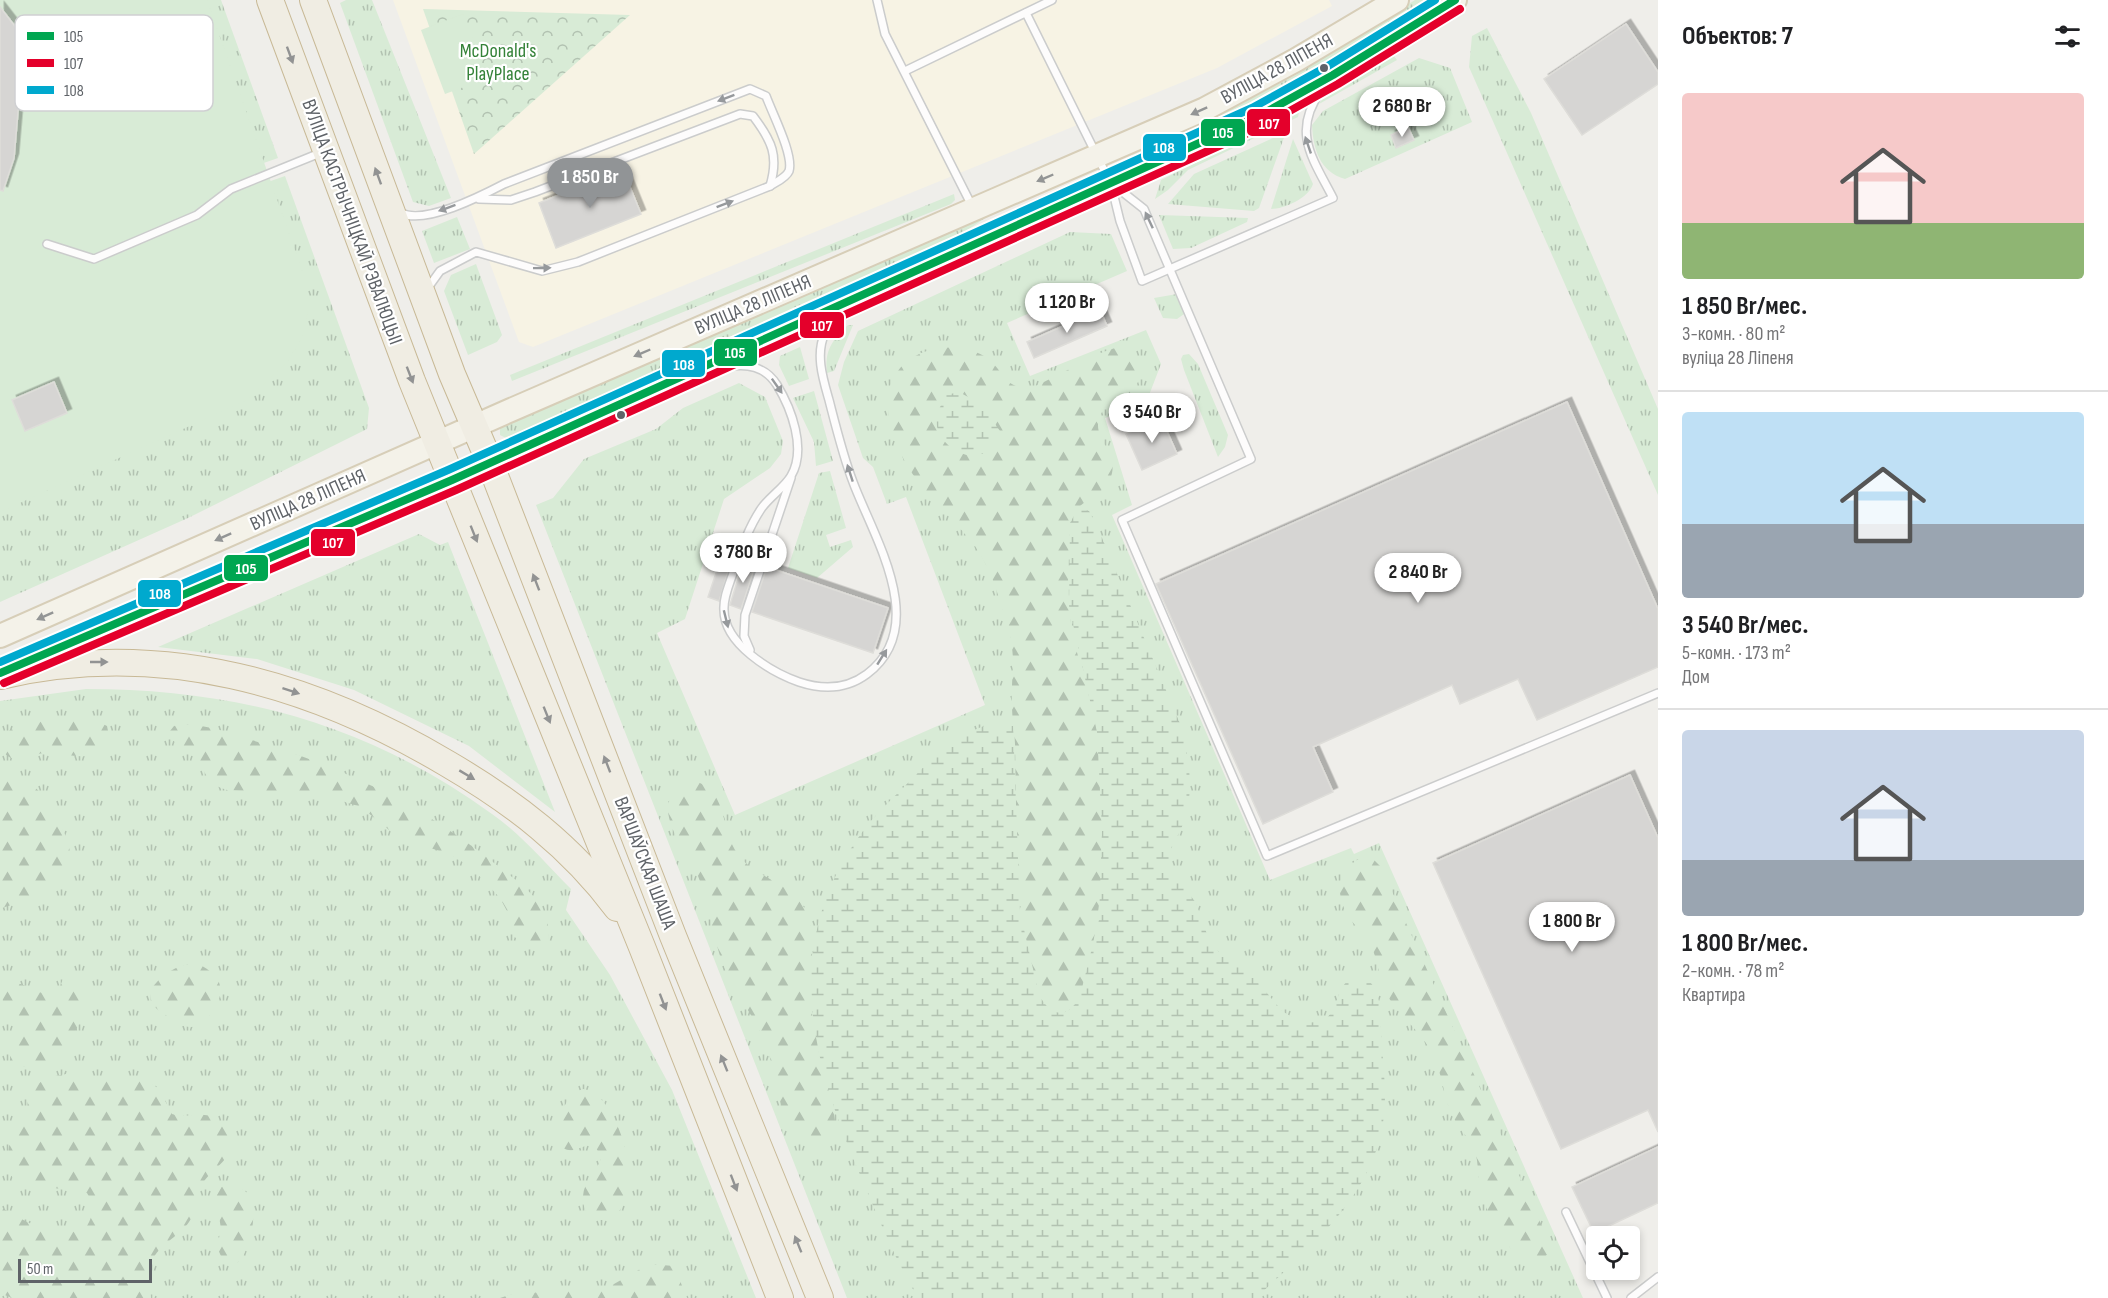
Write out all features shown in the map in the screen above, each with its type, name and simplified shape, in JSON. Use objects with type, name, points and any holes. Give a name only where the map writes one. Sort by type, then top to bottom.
[{"type":"highway","name":"ВУЛІЦА КАСТРЫЧНІЦКАЙ РЭВАЛЮЦЫІ","points":[[270,0],[437,444]]},
{"type":"highway","name":"ВУЛІЦА КАСТРЫЧНІЦКАЙ РЭВАЛЮЦЫІ","points":[[315,1],[423,296],[474,426]]},
{"type":"highway","name":"ВАРШАЎСКАЯ ШАША","points":[[474,426],[673,936],[820,1298]]},
{"type":"highway","name":"ВАРШАЎСКАЯ ШАША","points":[[437,444],[642,947],[780,1298]]},
{"type":"highway","points":[[0,675],[72,663],[124,662],[180,667],[263,682],[354,714],[438,758],[520,810],[570,854],[602,888],[642,947]]},
{"type":"main road","name":"ВУЛІЦА 28 ЛІПЕНЯ","points":[[0,636],[474,426],[1205,109],[1296,60],[1397,0]]},
{"type":"main road","name":"ВУЛІЦА 28 ЛІПЕНЯ","points":[[0,675],[452,480],[1257,117],[1333,75],[1455,0]]},
{"type":"lane","points":[[877,0],[885,34],[973,208]]},
{"type":"lane","points":[[905,71],[1052,0]]},
{"type":"lane","points":[[1026,13],[1111,184],[1120,221],[1142,281],[1333,198],[1307,146],[1305,133],[1313,102],[1333,75]]},
{"type":"lane","points":[[391,208],[408,217],[421,218],[750,89],[766,96],[789,157],[789,170],[785,177],[770,186],[578,262],[542,271],[487,253],[476,252],[440,270],[431,280],[423,296]]},
{"type":"lane","points":[[476,198],[511,200],[740,114],[753,116],[766,133],[776,167],[770,186]]},
{"type":"lane","points":[[47,244],[94,259],[197,214],[231,189],[249,180],[326,151]]},
{"type":"lane","points":[[1111,184],[1144,209],[1172,269],[1251,459],[1122,520],[1267,856],[1658,693]]},
{"type":"lane","points":[[791,476],[771,497],[755,519],[742,547],[724,602],[724,615],[729,631],[757,657],[789,678],[815,686],[830,688],[844,686],[863,677],[878,664],[886,651],[895,621],[894,588],[886,559],[846,461],[824,380],[820,352],[825,334],[836,321],[877,299],[907,275]]},
{"type":"lane","points":[[646,392],[736,365],[757,368],[766,373],[786,400],[794,423],[796,448],[791,476],[744,621],[746,643],[757,657]]},
{"type":"lane","points":[[1566,1212],[1607,1298]]},
{"type":"lane","points":[[1631,1298],[1658,1277]]},
{"type":"shaded area","points":[[393,0],[1329,0],[1332,6],[1217,68],[533,347],[519,342]]},
{"type":"green space","points":[[0,0],[207,0],[212,15],[15,15],[15,111],[213,111],[213,17],[305,279],[309,307],[301,340],[287,362],[247,400],[0,512]]},
{"type":"green space","points":[[206,0],[221,0],[278,158],[258,165],[213,22],[213,15],[211,15]]},
{"type":"green space","points":[[346,0],[372,0],[451,198],[429,206],[413,202],[340,3]]},
{"type":"green space","points":[[1415,0],[1431,0],[1411,16],[1214,126],[1132,160],[1132,155],[1212,119],[1296,75]]},
{"type":"green space","name":"McDonald's PlayPlace","points":[[423,9],[630,15],[474,154]]},
{"type":"green space","points":[[463,14],[488,78],[445,94],[421,30]]},
{"type":"green space","points":[[1487,28],[1531,113],[1658,409],[1658,495],[1469,67],[1472,36]]},
{"type":"green space","points":[[1394,56],[1397,60],[1319,104],[1326,94]]},
{"type":"green space","points":[[1419,58],[1450,68],[1472,122],[1345,179],[1329,171],[1316,151],[1312,125],[1323,111]]},
{"type":"green space","points":[[1299,112],[1298,117],[1188,170],[1168,190],[1155,199],[1161,180]]},
{"type":"green space","points":[[1286,132],[1259,208],[1254,211],[1168,204],[1194,174]]},
{"type":"green space","points":[[1293,139],[1313,184],[1307,194],[1295,202],[1271,209]]},
{"type":"green space","points":[[1074,174],[1074,178],[988,216],[944,246],[506,438],[500,435],[500,427]]},
{"type":"green space","points":[[285,176],[369,408],[367,429],[188,518],[0,602],[0,504],[265,183]]},
{"type":"green space","points":[[954,194],[955,200],[951,204],[512,381],[510,375]]},
{"type":"green space","points":[[1159,215],[1248,218],[1247,222],[1191,248],[1173,249]]},
{"type":"green space","points":[[457,217],[470,249],[434,263],[422,231]]},
{"type":"green space","points":[[1070,232],[1111,234],[1127,271],[1007,323],[1030,376],[1146,330],[1161,364],[1146,403],[1105,418],[1132,505],[1112,515],[1270,880],[1351,848],[1354,854],[1379,843],[1583,1298],[847,1298],[536,505],[553,498],[584,459],[656,429],[683,408],[739,383],[765,397],[783,441],[781,454],[770,468],[724,499],[685,619],[657,633],[735,815],[985,705],[906,497],[887,504],[873,467],[863,458],[838,385],[844,362],[858,331]]},
{"type":"green space","points":[[476,264],[502,335],[497,342],[468,355],[444,291],[451,275]]},
{"type":"green space","points":[[1177,294],[1184,314],[1177,319],[1163,318],[1154,298]]},
{"type":"green space","points":[[848,325],[853,325],[834,371],[827,373],[826,365],[830,346]]},
{"type":"green space","points":[[800,347],[809,379],[789,386],[779,365],[780,356]]},
{"type":"green space","points":[[1118,347],[1132,352],[1136,357],[1141,369],[1140,376],[1130,394],[1107,406],[1101,414],[1098,429],[1111,457],[1112,473],[1104,488],[1075,512],[1069,543],[1068,586],[1071,624],[1097,730],[1102,807],[1102,856],[1099,902],[1087,972],[1080,996],[1075,1004],[1060,1013],[1049,1008],[1039,995],[1025,933],[1018,870],[1015,740],[1012,717],[1013,658],[1006,622],[991,577],[980,554],[922,487],[903,458],[890,422],[888,396],[894,377],[906,363],[915,356],[938,348],[962,348],[974,351],[991,361],[1010,383],[1024,388],[1034,387],[1103,352]]},
{"type":"green space","points":[[1189,354],[1198,364],[1228,435],[1225,447],[1218,457],[1184,370],[1181,359],[1183,355]]},
{"type":"green space","points":[[814,391],[833,461],[816,466],[814,442],[793,398]]},
{"type":"green space","points":[[959,392],[981,404],[1000,431],[989,449],[979,455],[961,453],[953,449],[940,435],[937,426],[939,408],[946,395]]},
{"type":"green space","points":[[830,471],[846,528],[826,535],[830,547],[851,540],[853,547],[817,578],[788,568],[819,473]]},
{"type":"green space","points":[[1077,510],[1089,511],[1097,526],[1181,726],[1190,775],[1189,800],[1183,824],[1171,850],[1169,867],[1196,903],[1209,940],[1215,949],[1250,973],[1282,1011],[1302,1023],[1325,1019],[1334,1008],[1343,986],[1353,978],[1361,978],[1373,985],[1379,999],[1385,1105],[1378,1144],[1368,1171],[1337,1218],[1256,1298],[918,1298],[886,1236],[841,1128],[817,1045],[812,1003],[812,961],[819,920],[834,879],[858,838],[882,808],[931,760],[943,749],[970,732],[999,723],[1013,724],[1020,912],[1039,995],[1049,1008],[1060,1013],[1070,1009],[1080,996],[1099,920],[1102,830],[1097,732],[1069,606],[1070,523]]},
{"type":"green space","points":[[419,534],[440,545],[448,542],[555,812],[469,746],[354,690],[257,659],[158,647]]},
{"type":"green space","points":[[86,689],[196,696],[248,705],[299,718],[349,735],[397,756],[445,783],[513,831],[571,889],[566,910],[610,975],[672,1090],[756,1298],[0,1298],[0,701]]},
{"type":"green space","points":[[80,718],[95,720],[107,726],[109,736],[107,747],[90,755],[44,753],[17,761],[2,749],[0,737],[17,727],[38,722]]},
{"type":"green space","points":[[183,724],[220,730],[291,752],[354,777],[414,808],[471,845],[527,890],[545,915],[549,941],[543,947],[522,945],[514,936],[507,911],[500,898],[471,867],[449,854],[399,838],[361,807],[323,795],[227,790],[219,787],[210,780],[194,756],[171,738],[170,731],[174,726]]},
{"type":"green space","points":[[0,774],[28,782],[38,790],[60,824],[70,849],[71,861],[62,878],[47,890],[0,909]]},
{"type":"green space","points":[[693,781],[712,791],[717,799],[735,850],[742,860],[791,892],[806,911],[812,937],[810,982],[813,1018],[835,1121],[831,1132],[825,1140],[820,1142],[803,1138],[789,1122],[780,1099],[765,1042],[723,964],[698,876],[672,827],[668,810],[670,799],[679,788]]},
{"type":"green space","points":[[1361,858],[1373,859],[1381,867],[1549,1242],[1551,1251],[1538,1263],[1517,1254],[1493,1223],[1480,1188],[1475,1152],[1451,1113],[1432,1053],[1387,995],[1373,950],[1345,910],[1340,893],[1342,877],[1352,863]]},
{"type":"green space","points":[[196,963],[217,978],[221,990],[208,1018],[199,1025],[189,1027],[177,1023],[157,1009],[152,1003],[150,991],[170,971]]},
{"type":"green space","points":[[73,971],[81,979],[85,989],[85,1002],[82,1016],[69,1042],[62,1052],[48,1062],[27,1067],[14,1064],[11,1061],[10,1052],[17,1034],[17,1025],[3,1002],[1,993],[14,983],[48,994],[57,993],[64,977]]},
{"type":"green space","points":[[66,1074],[98,1081],[133,1077],[147,1080],[159,1089],[172,1114],[211,1116],[220,1123],[229,1138],[229,1153],[204,1181],[192,1218],[153,1259],[149,1274],[151,1298],[12,1298],[0,1293],[0,1207],[42,1229],[53,1232],[75,1231],[87,1226],[91,1217],[93,1210],[87,1193],[14,1180],[7,1168],[9,1146],[20,1130],[27,1113],[28,1097],[37,1084],[50,1077]]},
{"type":"green space","points":[[583,1089],[589,1090],[602,1100],[619,1129],[627,1154],[629,1182],[627,1195],[623,1206],[609,1219],[592,1217],[583,1203],[586,1186],[601,1159],[597,1150],[590,1145],[569,1150],[563,1148],[561,1140],[560,1123],[565,1106],[569,1098]]},
{"type":"green space","points":[[232,1184],[248,1194],[253,1210],[248,1244],[239,1261],[233,1266],[224,1263],[217,1247],[221,1229],[216,1196],[221,1187]]},
{"type":"green space","points":[[649,1264],[674,1266],[687,1298],[500,1298],[512,1294],[607,1288]]},
{"type":"building","points":[[0,7],[15,27],[15,111],[18,111],[14,158],[3,191],[0,190]]},
{"type":"building","points":[[1626,24],[1658,72],[1658,84],[1582,135],[1544,79]]},
{"type":"building","points":[[1408,127],[1414,140],[1396,148],[1391,135]]},
{"type":"building","points":[[623,170],[641,214],[556,248],[539,203]]},
{"type":"building","points":[[1100,310],[1107,326],[1034,358],[1027,342]]},
{"type":"building","points":[[54,382],[67,413],[25,431],[12,400]]},
{"type":"building","points":[[1567,402],[1658,609],[1658,667],[1537,720],[1518,679],[1460,704],[1452,685],[1313,747],[1333,792],[1263,824],[1156,584]]},
{"type":"building","points":[[1161,418],[1177,454],[1142,470],[1126,434]]},
{"type":"building","points":[[723,552],[733,555],[719,601],[708,597]]},
{"type":"building","points":[[744,559],[756,563],[741,609],[730,605]]},
{"type":"building","points":[[767,567],[888,608],[873,653],[752,612]]},
{"type":"building","points":[[1630,775],[1658,838],[1658,1132],[1648,1110],[1561,1149],[1433,863]]},
{"type":"building","points":[[1658,1147],[1658,1203],[1609,1226],[1591,1226],[1572,1187]]},
{"type":"transit line","name":"108","points":[[0,662],[448,470],[1252,108],[1328,66],[1435,0]]},
{"type":"transit line","name":"105","points":[[0,673],[452,480],[1257,117],[1333,75],[1455,0]]},
{"type":"transit line","name":"107","points":[[4,683],[456,490],[1261,127],[1338,84],[1460,9]]}]
